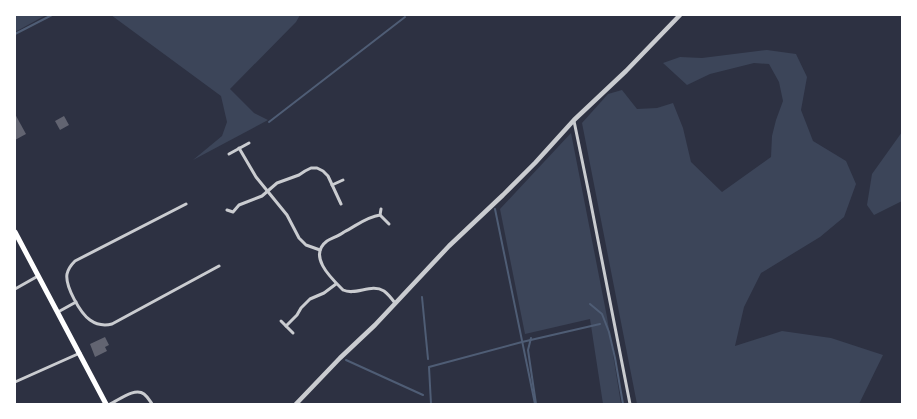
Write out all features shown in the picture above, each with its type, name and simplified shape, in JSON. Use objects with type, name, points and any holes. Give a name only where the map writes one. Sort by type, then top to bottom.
[{"type":"main road","points":[[15,232],[108,404]]},
{"type":"street","points":[[296,404],[449,246],[503,196],[574,120],[626,71],[680,15]]},
{"type":"street","points":[[574,120],[630,404]]},
{"type":"street","points":[[229,154],[249,143]]},
{"type":"street","points":[[239,148],[256,177],[286,215],[299,238],[306,246],[320,250]]},
{"type":"street","points":[[227,210],[235,214],[239,205],[262,196],[277,183],[299,175],[311,168],[323,170],[328,176],[341,204]]},
{"type":"street","points":[[332,185],[343,180]]},
{"type":"street","points":[[186,204],[75,261],[69,268],[66,281],[76,302],[83,314],[90,320],[104,326],[112,324],[219,266]]},
{"type":"street","points":[[380,215],[381,209]]},
{"type":"street","points":[[380,215],[373,216],[332,238],[322,246],[319,255],[324,270],[343,290],[347,292],[378,288],[384,291],[395,303]]},
{"type":"street","points":[[380,215],[389,224]]},
{"type":"street","points":[[15,289],[38,276]]},
{"type":"street","points":[[286,326],[310,299],[324,293],[336,284]]},
{"type":"street","points":[[58,312],[76,302]]},
{"type":"street","points":[[281,322],[293,333]]},
{"type":"street","points":[[15,382],[80,353]]},
{"type":"street","points":[[108,404],[136,392],[143,393],[152,404]]},
{"type":"shaded area","points":[[15,15],[46,15],[15,32]]},
{"type":"shaded area","points":[[111,15],[300,15],[296,22],[230,89],[254,113],[268,120],[193,160],[222,136],[227,122],[221,96]]},
{"type":"shaded area","points":[[767,50],[796,54],[807,77],[801,110],[813,141],[846,161],[856,184],[844,217],[820,237],[761,273],[744,307],[735,346],[782,331],[831,338],[883,355],[859,404],[637,404],[582,123],[608,94],[622,90],[637,109],[657,108],[673,103],[683,128],[691,162],[722,192],[771,157],[772,136],[783,101],[779,82],[769,64],[754,63],[710,74],[687,85],[663,63],[680,57],[702,58]]},
{"type":"shaded area","points":[[902,132],[902,201],[874,215],[867,205],[872,174]]},
{"type":"shaded area","points":[[571,133],[607,317],[621,404],[603,404],[590,319],[525,334],[500,209]]},
{"type":"building","points":[[15,114],[26,134],[15,140]]},
{"type":"building","points":[[64,116],[69,125],[60,130],[55,121]]},
{"type":"building","points":[[105,337],[109,345],[105,347],[107,351],[95,357],[90,344]]},
{"type":"waterway","points":[[15,34],[52,15]]},
{"type":"waterway","points":[[269,122],[405,17]]},
{"type":"waterway","points":[[495,209],[535,404]]},
{"type":"waterway","points":[[422,297],[428,359]]},
{"type":"waterway","points":[[590,304],[602,314],[609,332],[623,404]]},
{"type":"waterway","points":[[431,404],[429,367],[522,342],[600,324]]},
{"type":"waterway","points":[[531,338],[528,350],[536,404]]},
{"type":"waterway","points":[[346,360],[423,395]]}]
